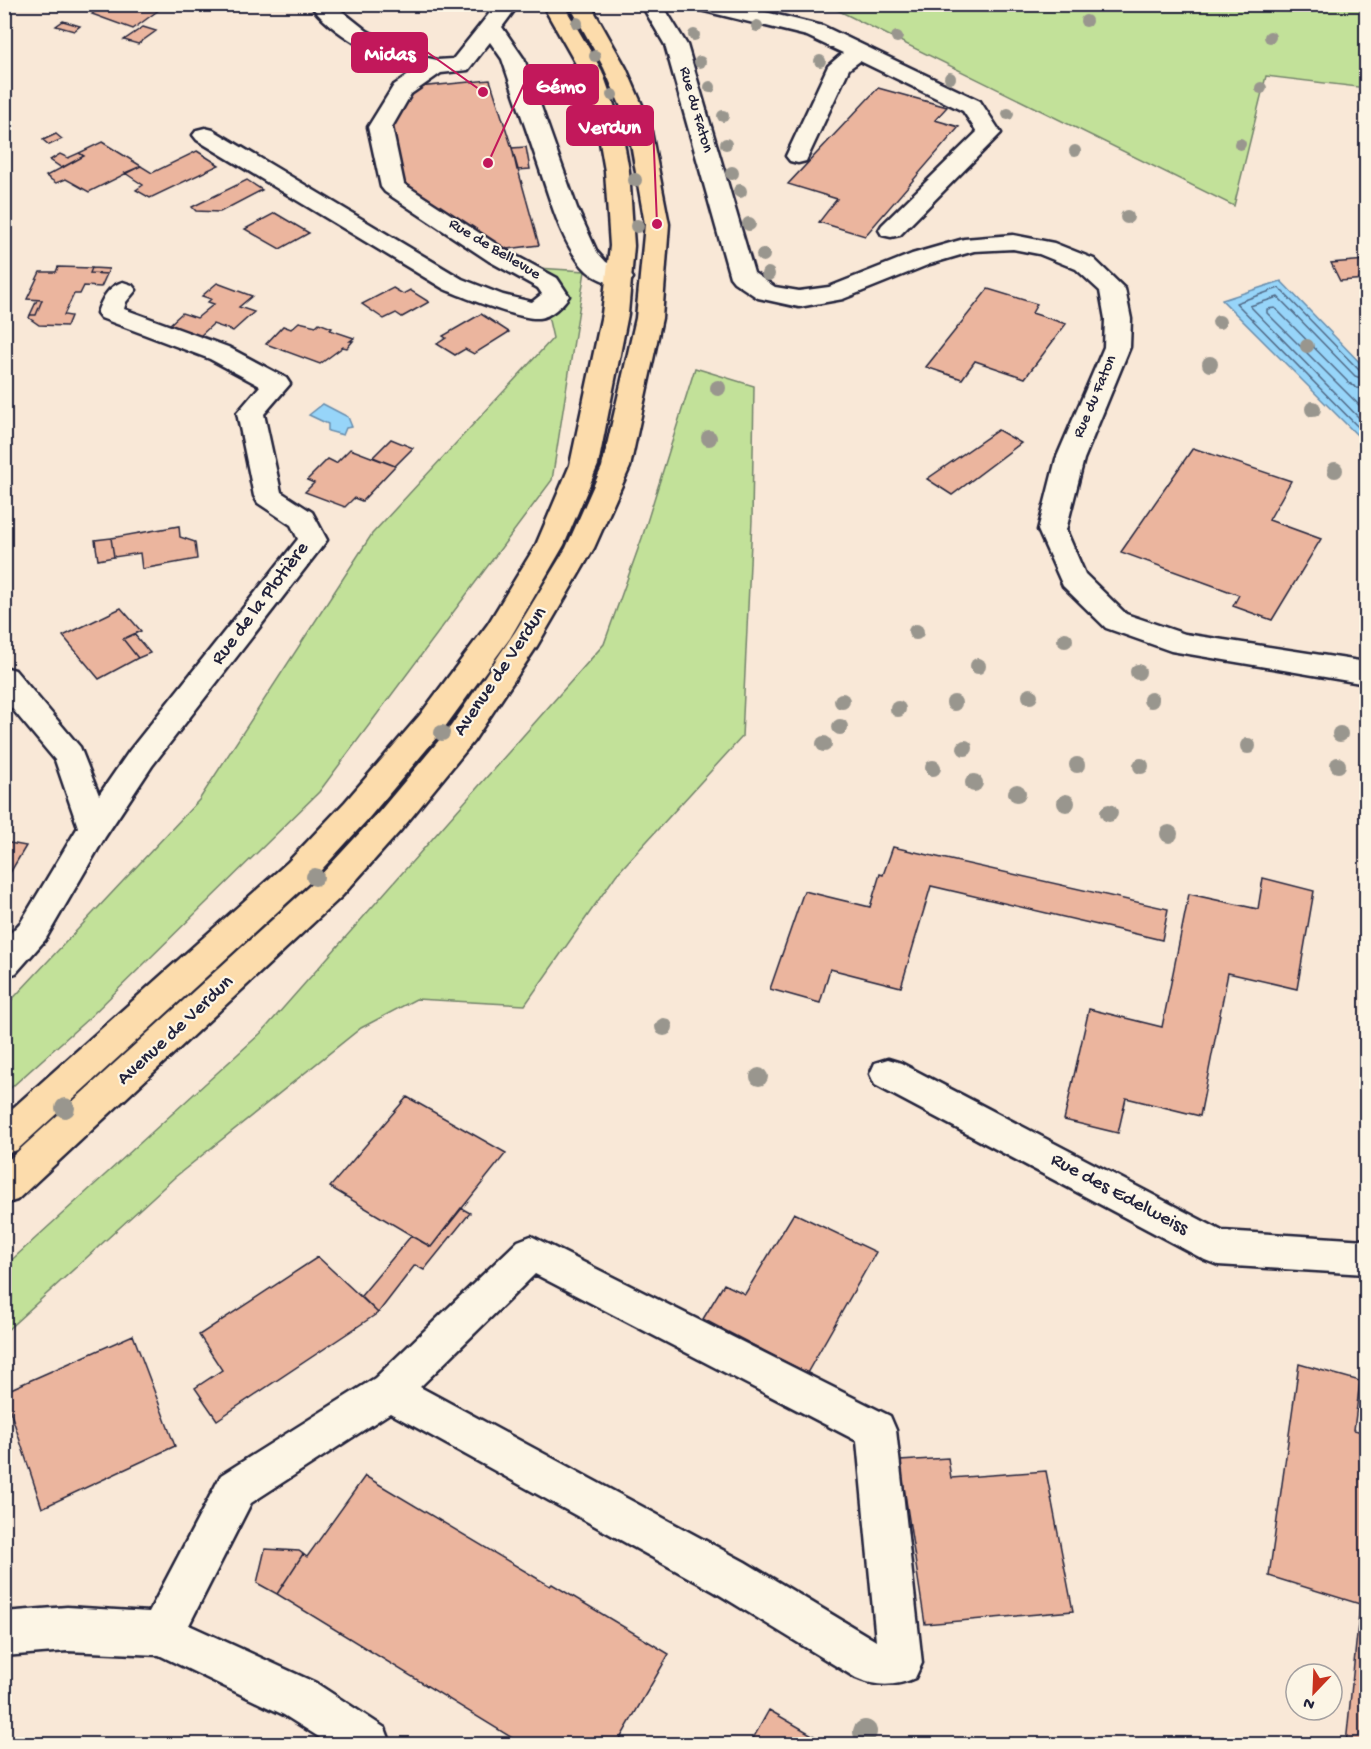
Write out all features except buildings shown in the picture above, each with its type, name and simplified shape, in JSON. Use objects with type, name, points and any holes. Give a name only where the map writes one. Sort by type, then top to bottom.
[{"type":"main road","name":"Avenue de Verdun","points":[[4,1139],[300,871],[356,811],[431,723],[499,631],[550,545],[584,465],[611,339],[622,246],[618,171],[609,125],[591,71],[552,4]]},
{"type":"main road","name":"Avenue de Verdun","points":[[4,1188],[330,887],[390,821],[462,734],[526,639],[580,548],[616,466],[649,318],[657,224],[638,121],[615,68],[579,4]]},
{"type":"street","name":"Rue de Bellevue","points":[[320,4],[333,17],[394,57],[436,67],[460,65],[509,4]]},
{"type":"street","name":"Rue du Faton","points":[[651,4],[676,45],[743,277],[767,293],[799,299],[834,294],[921,259],[973,244],[1013,242],[1045,248],[1085,264],[1112,289],[1118,319],[1117,347],[1070,459],[1052,530],[1073,579],[1116,621],[1182,644],[1366,673]]},
{"type":"street","points":[[704,4],[814,31],[972,106],[989,133],[891,230]]},
{"type":"street","points":[[491,27],[513,59],[565,208],[586,254],[597,267],[620,278]]},
{"type":"street","points":[[798,156],[839,66],[858,52]]},
{"type":"street","name":"Rue de Bellevue","points":[[205,135],[453,284],[494,300],[537,311],[556,296],[548,283],[498,256],[393,187],[380,127],[402,90],[436,67]]},
{"type":"street","name":"Rue de la Plotière","points":[[4,963],[33,931],[94,828],[141,758],[313,540],[302,519],[268,496],[250,413],[277,384],[219,352],[110,313],[114,300],[123,290]]},
{"type":"street","points":[[4,678],[69,755],[94,828]]},
{"type":"street","name":"Rue des Edelweiss","points":[[888,1074],[1218,1248],[1366,1257]]},
{"type":"street","points":[[161,1634],[237,1489],[389,1391],[531,1253],[876,1430],[900,1663],[871,1663],[730,1577],[389,1391]]},
{"type":"street","points":[[4,1634],[68,1629],[161,1634],[300,1699],[369,1744]]},
{"type":"green space","points":[[827,5],[1366,5],[1366,88],[1266,76],[1234,206]]},
{"type":"green space","points":[[537,268],[585,271],[552,480],[319,792],[90,1017],[5,1093],[4,1008],[199,800],[372,534],[553,338]]},
{"type":"green space","points":[[695,368],[754,386],[752,520],[742,737],[616,875],[525,1005],[416,999],[361,1028],[175,1177],[5,1332],[5,1266],[262,1032],[604,644],[642,538]]},
{"type":"water","points":[[1281,281],[1366,369],[1366,444],[1222,300]]},
{"type":"water","points":[[323,404],[348,417],[352,427],[346,428],[343,435],[328,431],[328,424],[309,415]]},
{"type":"place","name":"Midas","points":[[483,92]]},
{"type":"place","name":"Gémo","points":[[488,163]]},
{"type":"place","name":"Verdun","points":[[657,224]]}]
